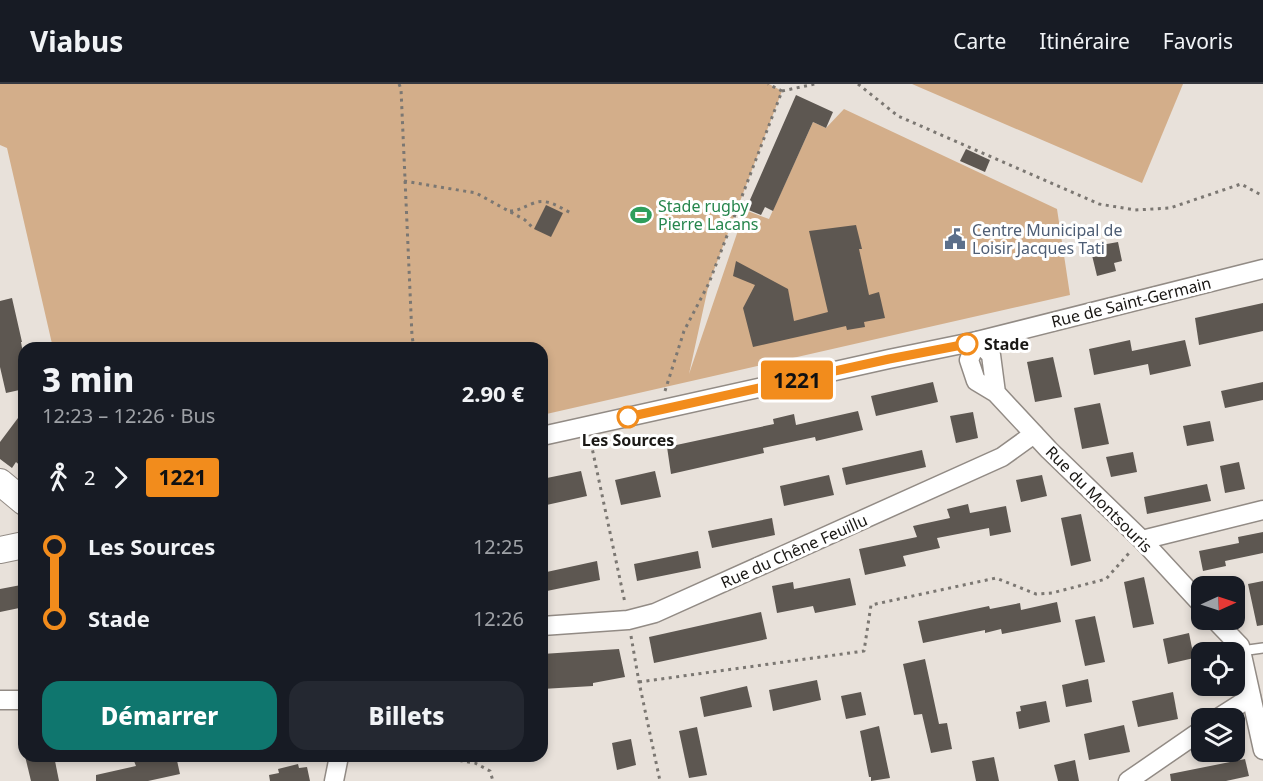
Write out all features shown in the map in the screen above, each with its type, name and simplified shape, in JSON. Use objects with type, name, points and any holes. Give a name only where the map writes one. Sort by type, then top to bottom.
[{"type":"street","name":"Rue de Saint-Germain","points":[[548,435],[977,341],[1263,269]]},
{"type":"street","name":"Rue du Montsouris","points":[[977,341],[990,355],[996,393],[1049,450],[1142,540],[1191,592]]},
{"type":"street","name":"Rue du Chêne Feuillu","points":[[548,626],[628,620],[655,613],[1002,457],[1034,434]]},
{"type":"street","points":[[0,482],[18,497]]},
{"type":"street","points":[[1142,540],[1263,510]]},
{"type":"street","points":[[0,550],[18,546]]},
{"type":"street","points":[[1225,630],[1236,642]]},
{"type":"street","points":[[1245,669],[1251,697],[1259,716],[1263,750]]},
{"type":"street","points":[[1234,708],[1251,697]]},
{"type":"street","points":[[0,700],[18,700]]},
{"type":"street","points":[[1128,781],[1191,738]]},
{"type":"street","points":[[334,781],[338,762]]},
{"type":"lane","points":[[1245,650],[1263,648]]},
{"type":"path","points":[[399,84],[413,342]]},
{"type":"path","points":[[768,84],[782,90],[815,84]]},
{"type":"path","points":[[858,84],[898,116],[1099,204],[1135,210],[1170,208],[1241,184],[1263,196]]},
{"type":"path","points":[[660,410],[684,331],[709,283],[782,90]]},
{"type":"path","points":[[404,181],[476,193],[525,220],[532,227]]},
{"type":"path","points":[[508,211],[518,211],[535,202],[545,201],[571,213]]},
{"type":"path","points":[[590,442],[660,781]]},
{"type":"path","points":[[639,682],[864,651],[872,605],[996,578],[1036,594],[1052,593],[1106,579],[1142,540]]},
{"type":"path","points":[[469,762],[490,771],[493,781]]},
{"type":"shaded area","points":[[0,84],[769,84],[782,91],[709,283],[689,374],[745,210],[769,219],[813,122],[826,128],[844,109],[1057,209],[1070,295],[548,414],[548,342],[52,342],[7,148],[0,145]]},
{"type":"shaded area","points":[[912,84],[1183,84],[1142,183]]},
{"type":"building","points":[[796,95],[833,112],[826,128],[813,122],[773,211],[765,207],[761,215],[746,209]]},
{"type":"building","points":[[966,149],[990,160],[985,172],[960,161]]},
{"type":"building","points":[[546,205],[563,213],[551,237],[534,229]]},
{"type":"building","points":[[856,225],[869,295],[879,292],[885,318],[864,322],[865,327],[847,330],[846,326],[753,347],[743,308],[755,285],[733,276],[736,261],[788,289],[794,321],[828,312],[809,231]]},
{"type":"building","points":[[1118,242],[1122,261],[1114,263],[1116,271],[1097,276],[1090,247]]},
{"type":"building","points":[[12,298],[22,342],[18,342],[18,390],[6,393],[0,367],[0,301]]},
{"type":"building","points":[[1263,303],[1263,331],[1199,345],[1195,318]]},
{"type":"building","points":[[1130,340],[1132,351],[1185,340],[1191,366],[1150,375],[1148,364],[1094,375],[1089,349]]},
{"type":"building","points":[[1053,357],[1062,397],[1035,402],[1027,362]]},
{"type":"building","points":[[933,382],[938,402],[876,416],[871,396]]},
{"type":"building","points":[[1263,382],[1263,400],[1225,408],[1221,391]]},
{"type":"building","points":[[1100,403],[1109,444],[1082,449],[1074,408]]},
{"type":"building","points":[[858,411],[863,430],[816,441],[815,437],[763,448],[764,453],[671,474],[667,447],[774,424],[773,419],[794,414],[796,425]]},
{"type":"building","points":[[973,412],[978,438],[956,443],[950,416]]},
{"type":"building","points":[[18,418],[18,464],[16,462],[12,468],[0,459],[0,442]]},
{"type":"building","points":[[1210,421],[1214,441],[1187,446],[1183,426]]},
{"type":"building","points":[[922,450],[926,467],[846,485],[842,468]]},
{"type":"building","points":[[1133,452],[1137,472],[1111,477],[1106,457]]},
{"type":"building","points":[[1239,462],[1245,489],[1225,493],[1220,466]]},
{"type":"building","points":[[581,471],[587,496],[548,505],[548,478]]},
{"type":"building","points":[[655,471],[661,497],[621,505],[615,480]]},
{"type":"building","points":[[829,475],[834,495],[784,506],[780,486]]},
{"type":"building","points":[[1042,475],[1047,496],[1021,502],[1016,480]]},
{"type":"building","points":[[1207,484],[1211,501],[1147,514],[1144,497]]},
{"type":"building","points":[[968,504],[970,513],[1006,506],[1011,532],[990,536],[989,528],[937,538],[940,548],[903,556],[906,566],[865,575],[859,549],[917,537],[913,526],[950,518],[947,509]]},
{"type":"building","points":[[1081,514],[1091,561],[1071,566],[1061,518]]},
{"type":"building","points":[[772,518],[775,535],[712,548],[708,531]]},
{"type":"building","points":[[1263,532],[1263,553],[1225,561],[1226,566],[1203,571],[1199,551],[1239,543],[1238,537]]},
{"type":"building","points":[[698,551],[701,568],[637,581],[634,564]]},
{"type":"building","points":[[597,561],[600,580],[548,591],[548,572]]},
{"type":"building","points":[[1144,577],[1154,624],[1133,628],[1124,582]]},
{"type":"building","points":[[850,578],[856,605],[815,613],[813,606],[777,613],[772,586],[793,582],[794,589]]},
{"type":"building","points":[[1263,581],[1263,625],[1257,626],[1248,584]]},
{"type":"building","points":[[18,586],[18,608],[0,612],[0,589]]},
{"type":"building","points":[[1057,602],[1061,622],[1002,634],[1001,629],[985,633],[985,630],[923,643],[918,621],[989,606],[990,609],[1020,603],[1021,610]]},
{"type":"building","points":[[761,612],[767,639],[654,663],[649,637]]},
{"type":"building","points":[[1095,616],[1105,662],[1085,666],[1075,620]]},
{"type":"building","points":[[1189,633],[1191,659],[1168,664],[1163,639]]},
{"type":"building","points":[[619,649],[625,677],[593,683],[593,686],[548,689],[548,654]]},
{"type":"building","points":[[925,659],[939,724],[947,723],[952,749],[931,753],[922,714],[914,715],[903,664]]},
{"type":"building","points":[[1088,679],[1092,702],[1066,707],[1062,685]]},
{"type":"building","points":[[817,680],[821,700],[773,711],[769,690]]},
{"type":"building","points":[[747,686],[752,707],[704,717],[700,697]]},
{"type":"building","points":[[861,692],[866,715],[846,719],[841,696]]},
{"type":"building","points":[[1173,692],[1178,719],[1138,727],[1132,701]]},
{"type":"building","points":[[1046,701],[1050,722],[1019,729],[1016,712],[1021,711],[1020,706]]},
{"type":"building","points":[[1124,725],[1130,752],[1089,760],[1084,734]]},
{"type":"building","points":[[879,726],[890,778],[871,781],[860,731]]},
{"type":"building","points":[[697,727],[707,775],[689,778],[679,731]]},
{"type":"building","points":[[631,739],[636,765],[617,770],[612,743]]},
{"type":"building","points":[[994,757],[999,781],[976,781],[972,761]]},
{"type":"building","points":[[1245,759],[1249,776],[1226,781],[1171,781],[1170,774],[1230,762],[1245,762]]},
{"type":"building","points":[[1075,760],[1079,781],[1058,781],[1054,765]]},
{"type":"building","points":[[26,762],[55,762],[59,781],[31,781]]},
{"type":"building","points":[[134,762],[177,762],[180,774],[148,781],[96,781],[96,775],[136,766]]},
{"type":"building","points":[[298,764],[299,768],[307,767],[310,781],[270,781],[269,775],[279,773],[278,769]]},
{"type":"bus line","name":"1221","points":[[628,417],[967,344]]},
{"type":"place","name":"Stade rugby Pierre Lacans","points":[[641,215]]},
{"type":"place","name":"Centre Municipal de Loisir Jacques Tati","points":[[955,239]]},
{"type":"place","name":"Stade","points":[[967,344]]},
{"type":"place","name":"Les Sources","points":[[628,417]]}]
